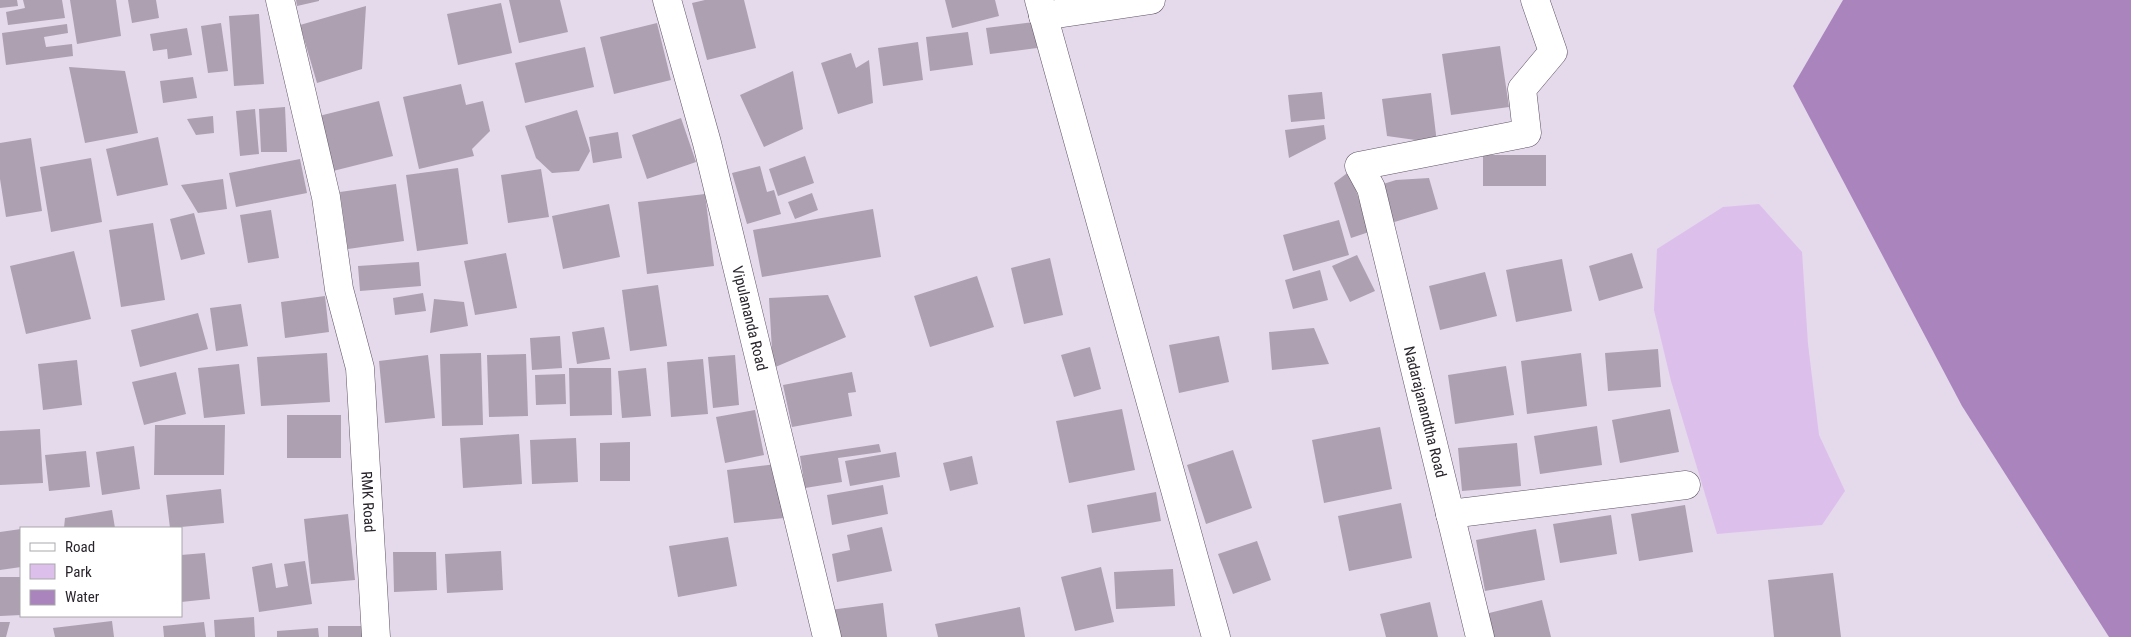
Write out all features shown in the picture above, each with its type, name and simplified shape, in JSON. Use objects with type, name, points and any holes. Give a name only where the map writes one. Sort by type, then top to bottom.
[{"type":"street","name":"RMK Road","points":[[280,0],[326,197],[339,288],[360,368],[376,637]]},
{"type":"street","name":"Vipulananda Road","points":[[667,0],[707,143],[827,637]]},
{"type":"street","points":[[1151,0],[1041,8],[1216,637]]},
{"type":"street","name":"Nadarajanandtha Road","points":[[1480,637],[1371,188],[1359,166],[1527,133],[1522,89],[1553,52],[1535,0]]},
{"type":"street","points":[[1450,514],[1686,485]]},
{"type":"green space","points":[[1759,204],[1802,252],[1808,344],[1819,435],[1845,491],[1822,525],[1717,534],[1671,381],[1654,310],[1657,249],[1723,207]]},
{"type":"water","points":[[1843,0],[2131,0],[2131,637],[2109,637],[1962,406],[1793,86]]},
{"type":"building","points":[[0,0],[17,0],[18,6],[0,8]]},
{"type":"building","points":[[23,0],[62,0],[65,18],[8,25],[6,12],[25,8]]},
{"type":"building","points":[[70,0],[116,0],[121,36],[77,44]]},
{"type":"building","points":[[128,0],[156,0],[159,18],[132,23]]},
{"type":"building","points":[[296,0],[319,0],[319,1],[297,6]]},
{"type":"building","points":[[509,0],[560,0],[568,32],[519,43]]},
{"type":"building","points":[[705,0],[744,0],[756,48],[707,60],[692,3]]},
{"type":"building","points":[[945,0],[995,0],[999,16],[952,28]]},
{"type":"building","points":[[501,3],[512,53],[458,65],[447,14]]},
{"type":"building","points":[[366,6],[362,69],[317,83],[300,25]]},
{"type":"building","points":[[259,14],[264,84],[234,86],[229,16]]},
{"type":"building","points":[[1034,22],[1037,48],[990,54],[986,28]]},
{"type":"building","points":[[221,23],[228,71],[208,73],[201,26]]},
{"type":"building","points":[[657,23],[671,80],[614,94],[600,37]]},
{"type":"building","points":[[67,24],[68,33],[44,37],[46,47],[72,44],[73,56],[6,65],[2,33]]},
{"type":"building","points":[[187,28],[192,55],[168,59],[167,49],[153,51],[150,34]]},
{"type":"building","points":[[968,32],[973,65],[930,71],[926,37]]},
{"type":"building","points":[[918,42],[923,80],[883,86],[878,48]]},
{"type":"building","points":[[1500,46],[1509,107],[1451,115],[1442,54]]},
{"type":"building","points":[[585,47],[594,87],[525,103],[515,63]]},
{"type":"building","points":[[851,53],[856,68],[869,60],[873,103],[838,114],[821,63]]},
{"type":"building","points":[[69,67],[125,71],[138,133],[85,143]]},
{"type":"building","points":[[793,71],[803,129],[764,147],[740,95]]},
{"type":"building","points":[[193,77],[197,98],[163,103],[160,81]]},
{"type":"building","points":[[461,84],[466,105],[483,101],[490,131],[472,149],[474,156],[419,169],[403,97]]},
{"type":"building","points":[[1322,92],[1325,119],[1291,122],[1288,95]]},
{"type":"building","points":[[1431,93],[1437,143],[1387,136],[1382,99]]},
{"type":"building","points":[[379,101],[393,156],[333,171],[319,116]]},
{"type":"building","points":[[285,107],[287,152],[261,152],[259,109]]},
{"type":"building","points":[[255,109],[259,154],[240,156],[236,111]]},
{"type":"building","points":[[577,110],[590,151],[579,171],[552,173],[536,158],[525,126]]},
{"type":"building","points":[[213,116],[214,133],[196,135],[187,119]]},
{"type":"building","points":[[681,118],[696,162],[647,179],[632,135]]},
{"type":"building","points":[[1324,125],[1326,139],[1289,158],[1285,130]]},
{"type":"building","points":[[618,132],[622,158],[593,163],[589,137]]},
{"type":"building","points":[[158,137],[168,185],[117,196],[106,149]]},
{"type":"building","points":[[31,138],[42,211],[6,217],[0,179],[0,143]]},
{"type":"building","points":[[1483,155],[1546,155],[1546,186],[1483,186]]},
{"type":"building","points":[[805,156],[814,183],[778,196],[769,169]]},
{"type":"building","points":[[91,158],[102,222],[51,232],[40,167]]},
{"type":"building","points":[[300,159],[307,193],[236,207],[229,173]]},
{"type":"building","points":[[760,166],[767,192],[774,190],[781,214],[747,224],[732,173]]},
{"type":"building","points":[[458,168],[468,244],[417,251],[406,175]]},
{"type":"building","points":[[541,169],[549,217],[508,223],[501,175]]},
{"type":"building","points":[[1350,171],[1369,232],[1351,238],[1334,183]]},
{"type":"building","points":[[1429,178],[1438,209],[1391,223],[1380,185],[1396,180]]},
{"type":"building","points":[[223,179],[227,209],[198,213],[181,185]]},
{"type":"building","points":[[396,184],[404,241],[348,249],[340,192]]},
{"type":"building","points":[[812,193],[818,210],[795,219],[788,202]]},
{"type":"building","points":[[705,194],[714,266],[647,274],[638,202]]},
{"type":"building","points":[[609,204],[620,257],[563,269],[552,216]]},
{"type":"building","points":[[873,209],[881,257],[762,277],[753,230]]},
{"type":"building","points":[[271,210],[279,258],[248,263],[240,215]]},
{"type":"building","points":[[194,213],[205,254],[181,260],[170,219]]},
{"type":"building","points":[[1339,220],[1349,255],[1293,271],[1283,235]]},
{"type":"building","points":[[153,223],[165,300],[121,307],[109,230]]},
{"type":"building","points":[[74,251],[91,319],[26,334],[10,266]]},
{"type":"building","points":[[506,253],[517,308],[475,315],[464,261]]},
{"type":"building","points":[[1632,253],[1643,288],[1599,301],[1589,266]]},
{"type":"building","points":[[1357,255],[1375,291],[1350,302],[1332,266]]},
{"type":"building","points":[[1050,258],[1063,315],[1024,324],[1011,268]]},
{"type":"building","points":[[1562,259],[1572,311],[1516,322],[1506,270]]},
{"type":"building","points":[[419,262],[421,286],[360,291],[358,266]]},
{"type":"building","points":[[1320,270],[1328,300],[1293,309],[1285,280]]},
{"type":"building","points":[[1485,272],[1497,316],[1440,330],[1429,286]]},
{"type":"building","points":[[977,276],[994,327],[930,347],[914,296]]},
{"type":"building","points":[[658,285],[667,346],[630,351],[622,290]]},
{"type":"building","points":[[423,293],[426,311],[395,315],[393,298]]},
{"type":"building","points":[[828,295],[846,337],[773,368],[769,298]]},
{"type":"building","points":[[325,296],[329,332],[285,338],[281,302]]},
{"type":"building","points":[[434,299],[464,302],[468,326],[430,333]]},
{"type":"building","points":[[241,304],[248,346],[216,351],[210,308]]},
{"type":"building","points":[[198,313],[208,349],[140,367],[131,330]]},
{"type":"building","points":[[604,327],[610,359],[577,364],[572,332]]},
{"type":"building","points":[[1314,328],[1329,364],[1272,370],[1269,332]]},
{"type":"building","points":[[560,336],[562,368],[532,370],[530,338]]},
{"type":"building","points":[[1219,336],[1229,382],[1179,393],[1169,345]]},
{"type":"building","points":[[1090,347],[1101,389],[1074,397],[1061,355]]},
{"type":"building","points":[[1658,349],[1661,387],[1608,391],[1605,353]]},
{"type":"building","points":[[327,353],[330,402],[261,406],[257,357]]},
{"type":"building","points":[[481,353],[483,425],[442,426],[440,354]]},
{"type":"building","points":[[1581,353],[1587,406],[1527,414],[1521,361]]},
{"type":"building","points":[[526,354],[528,416],[489,417],[487,355]]},
{"type":"building","points":[[428,355],[435,418],[385,423],[379,361]]},
{"type":"building","points":[[735,355],[739,405],[713,408],[708,357]]},
{"type":"building","points":[[703,359],[708,414],[671,417],[667,362]]},
{"type":"building","points":[[77,360],[82,405],[43,410],[38,364]]},
{"type":"building","points":[[239,364],[245,414],[204,418],[198,368]]},
{"type":"building","points":[[1506,366],[1514,415],[1455,424],[1448,375]]},
{"type":"building","points":[[569,368],[611,368],[612,415],[570,416]]},
{"type":"building","points":[[646,368],[651,416],[622,418],[618,371]]},
{"type":"building","points":[[176,372],[186,414],[144,425],[132,382]]},
{"type":"building","points":[[852,372],[856,392],[848,393],[852,416],[792,427],[783,385]]},
{"type":"building","points":[[565,374],[566,404],[536,405],[535,375]]},
{"type":"building","points":[[1122,409],[1135,470],[1069,483],[1056,421]]},
{"type":"building","points":[[1670,409],[1679,452],[1620,463],[1612,420]]},
{"type":"building","points":[[755,410],[764,455],[725,463],[716,417]]},
{"type":"building","points":[[287,415],[341,415],[341,458],[287,458]]},
{"type":"building","points":[[155,425],[225,425],[224,475],[154,475]]},
{"type":"building","points":[[1597,426],[1602,465],[1540,474],[1534,436]]},
{"type":"building","points":[[1380,427],[1392,489],[1324,503],[1312,440]]},
{"type":"building","points":[[40,429],[43,483],[0,485],[0,431]]},
{"type":"building","points":[[519,434],[522,484],[463,488],[460,438]]},
{"type":"building","points":[[576,438],[578,482],[532,484],[530,440]]},
{"type":"building","points":[[630,442],[630,481],[600,481],[600,443]]},
{"type":"building","points":[[1517,443],[1521,486],[1462,491],[1458,448]]},
{"type":"building","points":[[879,444],[881,452],[838,458],[842,482],[805,488],[800,456]]},
{"type":"building","points":[[134,446],[140,489],[102,495],[96,452]]},
{"type":"building","points":[[1233,450],[1252,508],[1206,524],[1187,465]]},
{"type":"building","points":[[86,451],[90,487],[49,491],[45,455]]},
{"type":"building","points":[[896,452],[900,477],[850,486],[845,461]]},
{"type":"building","points":[[972,456],[978,484],[950,491],[943,463]]},
{"type":"building","points":[[777,464],[784,518],[734,523],[727,470]]},
{"type":"building","points":[[883,485],[888,514],[832,525],[827,495]]},
{"type":"building","points":[[221,489],[224,523],[170,527],[166,495]]},
{"type":"building","points":[[1156,492],[1161,521],[1092,533],[1087,505]]},
{"type":"building","points":[[1401,503],[1412,558],[1349,571],[1338,516]]},
{"type":"building","points":[[1685,505],[1693,552],[1639,561],[1631,514]]},
{"type":"building","points":[[112,510],[115,527],[64,527],[65,518]]},
{"type":"building","points":[[348,514],[355,580],[311,584],[304,519]]},
{"type":"building","points":[[1611,515],[1617,554],[1560,563],[1553,524]]},
{"type":"building","points":[[882,527],[892,571],[837,582],[832,554],[850,550],[847,535]]},
{"type":"building","points":[[20,529],[20,567],[0,570],[0,532]]},
{"type":"building","points":[[1536,529],[1545,580],[1485,591],[1476,540]]},
{"type":"building","points":[[728,537],[737,586],[678,597],[669,546]]},
{"type":"building","points":[[1257,541],[1271,580],[1233,594],[1218,554]]},
{"type":"building","points":[[501,551],[503,590],[447,593],[445,554]]},
{"type":"building","points":[[393,552],[436,552],[437,590],[394,592]]},
{"type":"building","points":[[205,553],[210,599],[182,602],[182,555]]},
{"type":"building","points":[[305,561],[312,604],[259,612],[252,567],[272,563],[276,588],[288,586],[284,564]]},
{"type":"building","points":[[1101,567],[1114,622],[1075,631],[1061,577]]},
{"type":"building","points":[[1173,569],[1175,606],[1116,609],[1114,572]]},
{"type":"building","points":[[1833,573],[1841,637],[1774,637],[1768,580]]},
{"type":"building","points":[[0,577],[20,577],[20,615],[0,616]]},
{"type":"building","points":[[1542,600],[1551,637],[1491,637],[1485,614]]},
{"type":"building","points":[[1430,602],[1438,637],[1386,637],[1380,614]]},
{"type":"building","points":[[883,603],[887,637],[833,637],[830,610]]},
{"type":"building","points":[[1020,607],[1025,637],[938,637],[935,624]]},
{"type":"building","points":[[254,617],[255,637],[215,637],[214,620]]},
{"type":"building","points":[[112,621],[114,637],[55,637],[53,628]]},
{"type":"building","points":[[0,622],[10,622],[6,637],[0,637]]},
{"type":"building","points":[[204,622],[206,637],[164,637],[163,626]]},
{"type":"building","points":[[328,626],[366,626],[367,637],[328,637]]},
{"type":"building","points":[[318,628],[319,637],[277,637],[277,631]]}]
